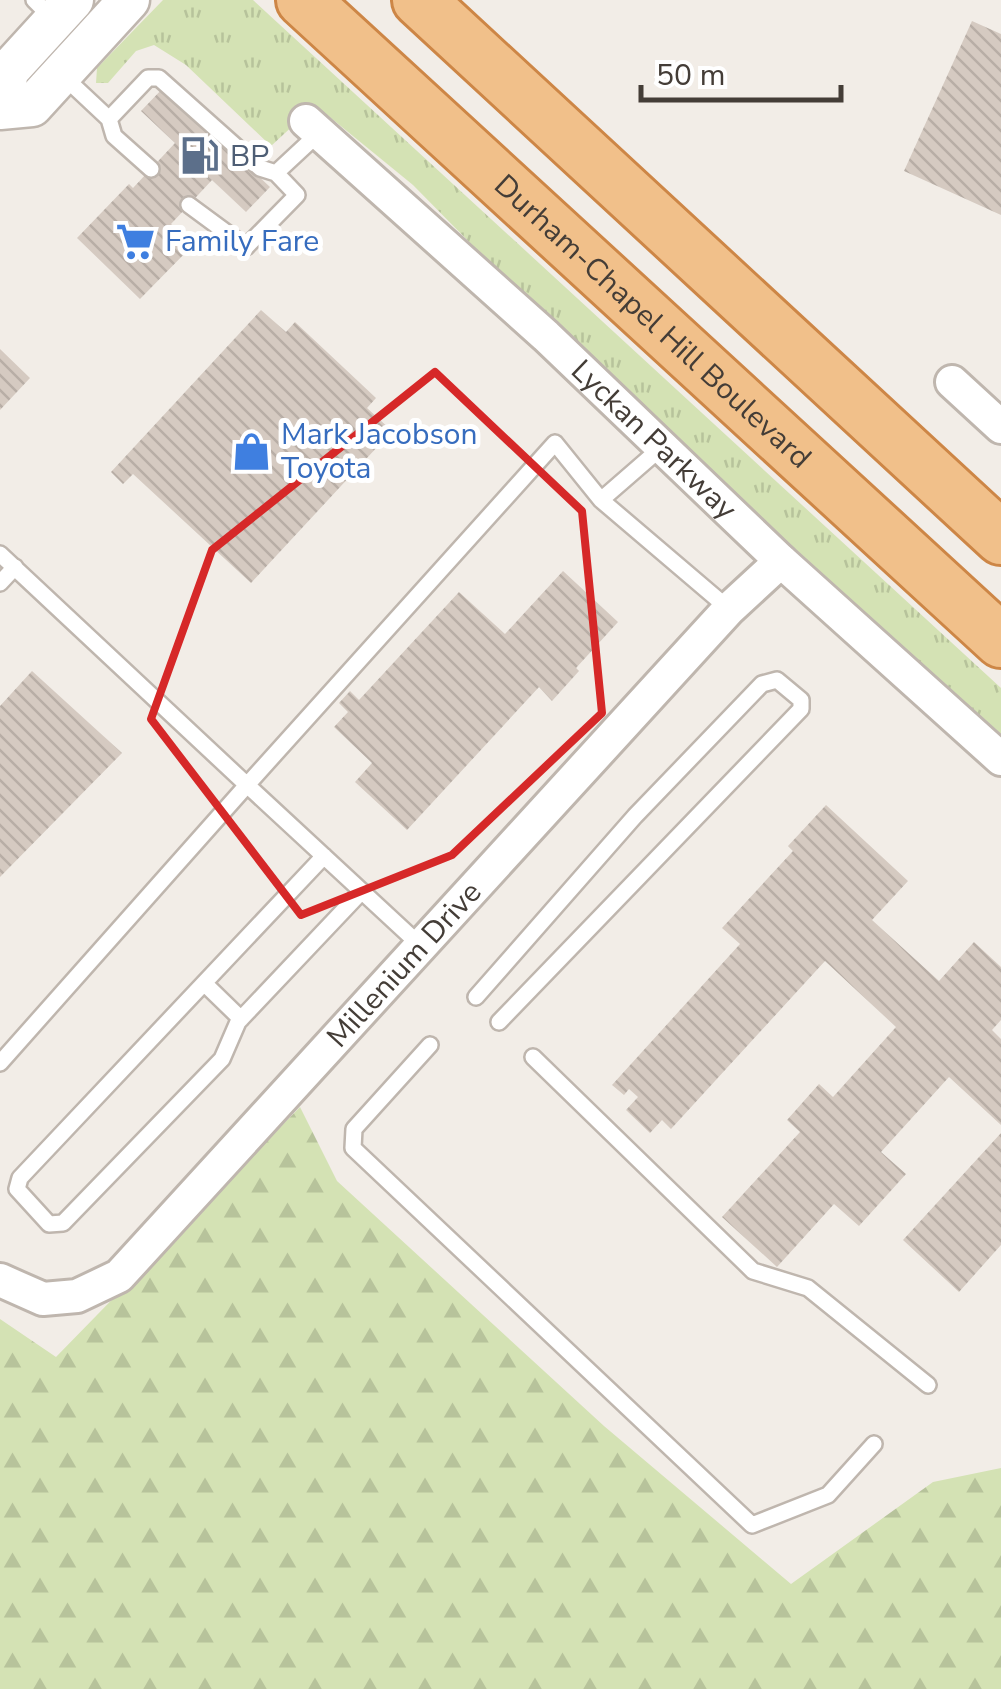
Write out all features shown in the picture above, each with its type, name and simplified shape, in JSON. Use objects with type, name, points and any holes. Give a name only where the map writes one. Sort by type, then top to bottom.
[{"type":"highway","name":"Durham-Chapel Hill Boulevard","points":[[303,0],[1001,642]]},
{"type":"highway","points":[[419,0],[1001,538]]},
{"type":"highway","points":[[877,529],[1001,617]]},
{"type":"street","points":[[0,109],[32,106],[129,0]]},
{"type":"street","points":[[0,101],[10,70],[54,7]]},
{"type":"street","name":"Lyckan Parkway","points":[[313,127],[1001,760]]},
{"type":"street","points":[[952,382],[1001,427]]},
{"type":"street","name":"Millenium Drive","points":[[0,1280],[43,1300],[77,1296],[120,1276],[729,610],[780,560]]},
{"type":"lane","points":[[62,74],[109,119],[114,136],[151,169]]},
{"type":"lane","points":[[109,119],[148,78],[158,78],[260,168],[276,173],[297,195],[246,248],[189,205]]},
{"type":"lane","points":[[276,173],[313,127]]},
{"type":"lane","points":[[0,1063],[555,444],[601,500],[729,610]]},
{"type":"lane","points":[[601,500],[663,446]]},
{"type":"lane","points":[[0,554],[422,947]]},
{"type":"lane","points":[[0,582],[15,567]]},
{"type":"lane","points":[[476,997],[635,816],[762,684],[778,680],[801,700],[801,709],[788,723],[499,1022]]},
{"type":"lane","points":[[324,856],[20,1178],[17,1189],[50,1224],[63,1223],[222,1059],[241,1019],[362,891]]},
{"type":"lane","points":[[204,983],[241,1019]]},
{"type":"lane","points":[[430,1044],[354,1130],[353,1148],[752,1525],[828,1495],[874,1444]]},
{"type":"lane","points":[[533,1057],[754,1271],[808,1288],[928,1386]]},
{"type":"highlighted area","points":[[435,372],[582,511],[602,713],[452,855],[301,915],[151,719],[212,550]]},
{"type":"green space","points":[[163,0],[253,0],[1001,688],[1001,734],[868,620],[413,185],[326,114],[311,109],[271,146],[186,65],[154,45],[136,51],[108,83],[96,83],[97,68]]},
{"type":"green space","points":[[300,1107],[337,1181],[604,1426],[791,1584],[933,1482],[1001,1468],[1001,1689],[0,1689],[0,1319],[56,1357]]},
{"type":"building","points":[[972,21],[1001,34],[1001,215],[904,171]]},
{"type":"building","points":[[164,87],[270,187],[246,212],[212,180],[171,224],[193,245],[140,299],[77,238],[129,184],[133,188],[175,143],[141,111]]},
{"type":"building","name":"Mark Jacobson Toyota","points":[[261,310],[286,332],[295,322],[376,398],[367,408],[392,431],[251,583],[133,474],[123,484],[111,472]]},
{"type":"building","points":[[0,349],[30,378],[0,410]]},
{"type":"building","points":[[563,571],[618,622],[552,701],[539,687],[407,830],[355,782],[372,763],[334,727],[348,712],[339,703],[350,691],[359,700],[459,592],[505,634]]},
{"type":"building","points":[[32,671],[122,753],[0,877],[0,706]]},
{"type":"building","points":[[826,805],[908,881],[872,920],[939,981],[974,942],[1001,967],[1001,1020],[992,1030],[1001,1039],[1001,1125],[949,1077],[881,1152],[906,1174],[859,1226],[834,1204],[777,1267],[722,1217],[800,1132],[787,1120],[819,1084],[833,1097],[896,1027],[825,961],[671,1129],[662,1120],[650,1133],[626,1110],[638,1097],[629,1089],[624,1095],[612,1085],[740,944],[722,928],[793,851],[788,846]]},
{"type":"building","points":[[1001,1133],[1001,1245],[959,1292],[903,1240]]},
{"type":"place","name":"BP","points":[[200,156]]},
{"type":"place","name":"Family Fare","points":[[135,241]]},
{"type":"place","name":"Mark Jacobson Toyota","points":[[251,451]]}]
